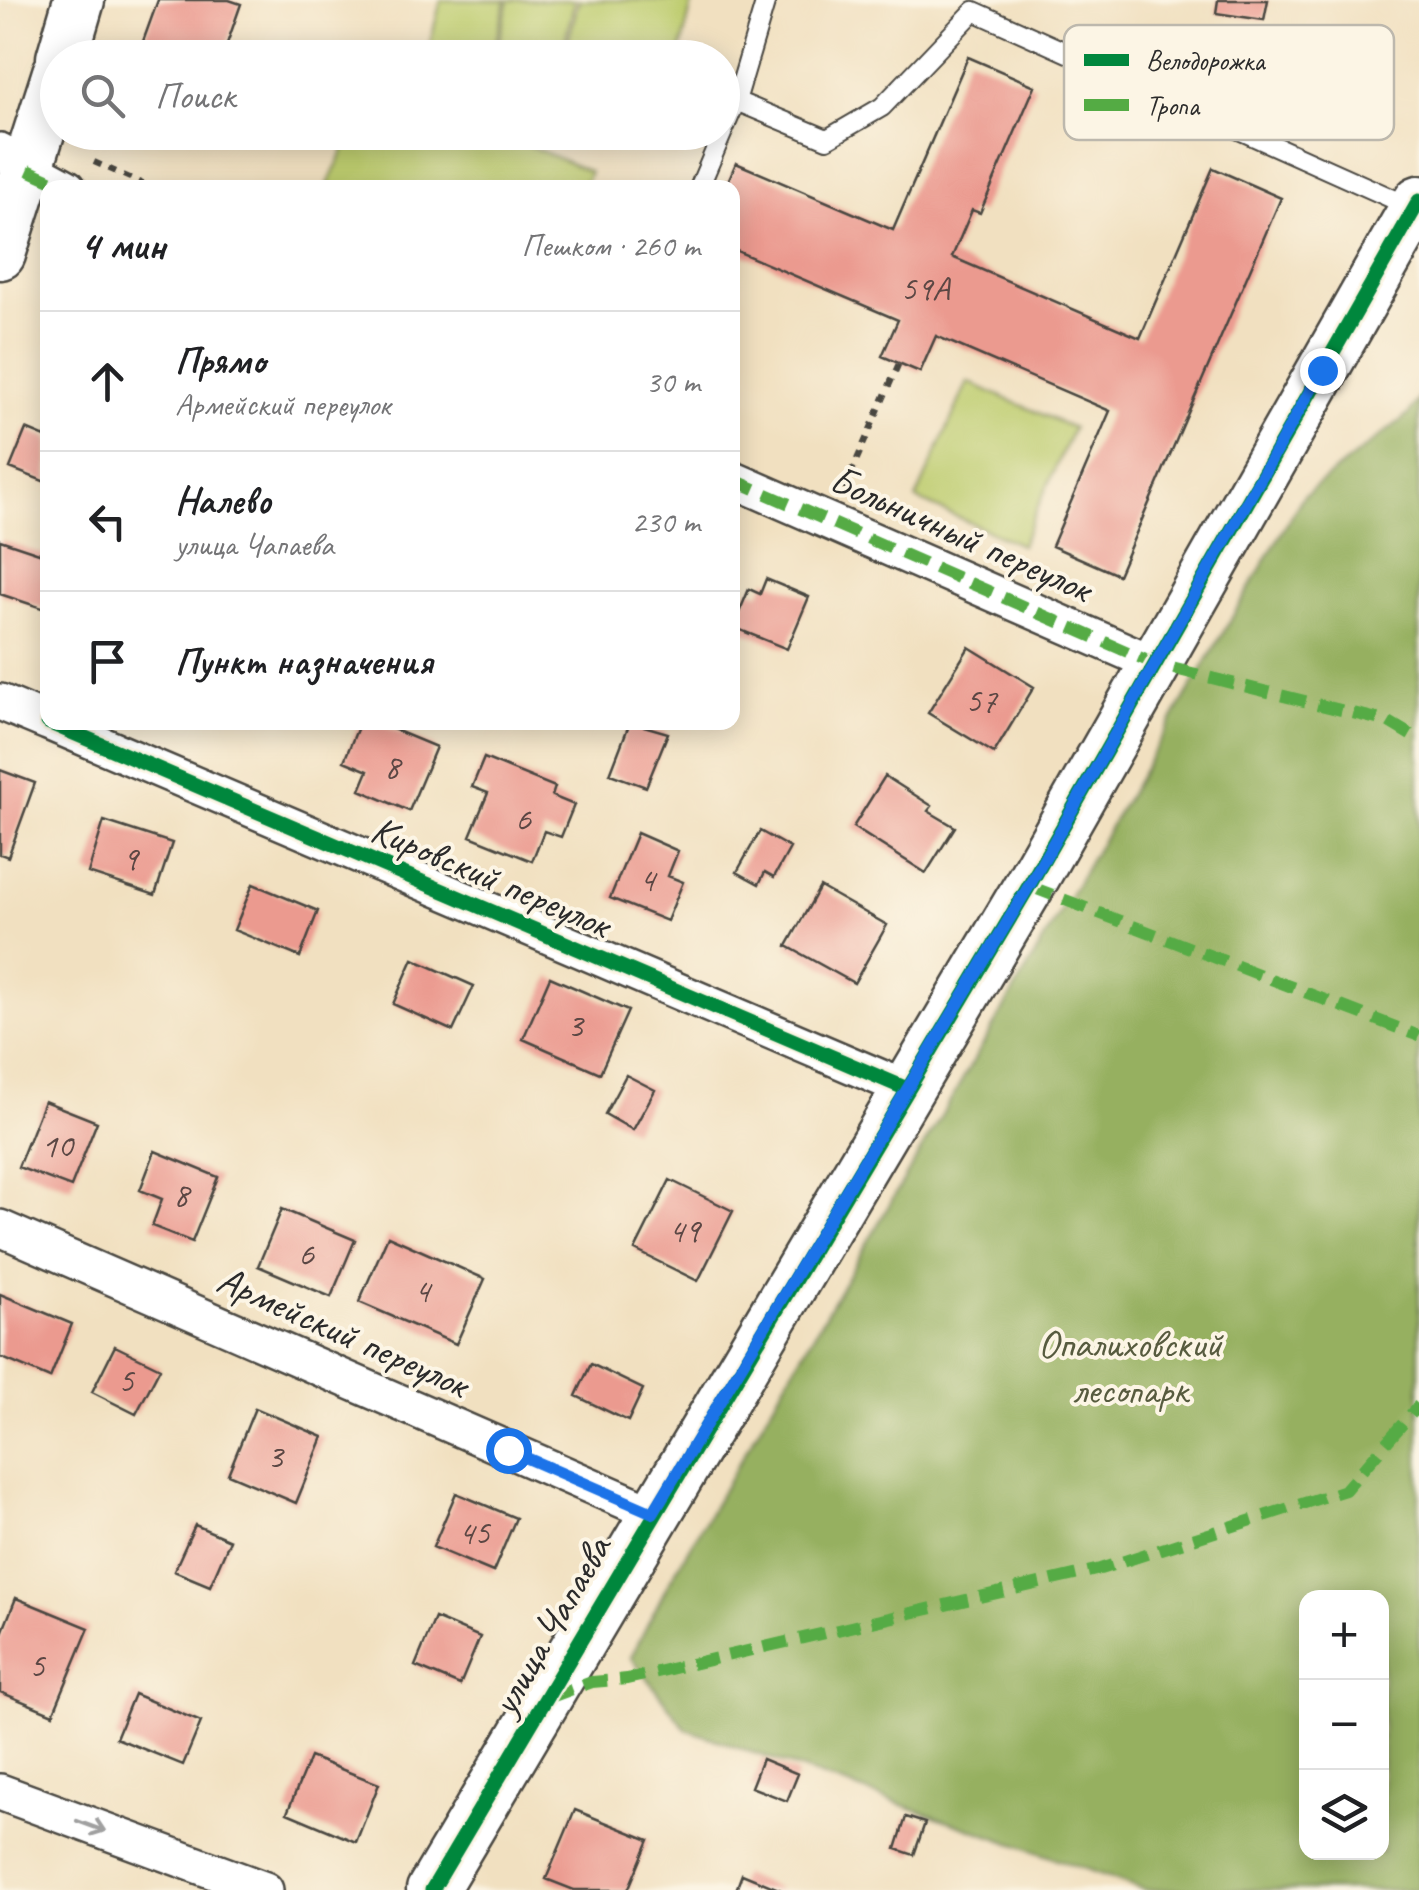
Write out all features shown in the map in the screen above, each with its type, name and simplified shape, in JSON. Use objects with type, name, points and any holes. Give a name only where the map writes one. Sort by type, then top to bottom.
[{"type":"street","points":[[67,40],[79,0]]},
{"type":"street","points":[[0,254],[40,139]]},
{"type":"street","name":"улица Чапаева","points":[[432,1890],[907,1089],[1417,205]]},
{"type":"street","name":"Больничный переулок","points":[[740,482],[1155,664]]},
{"type":"street","name":"Кировский переулок","points":[[0,702],[40,719]]},
{"type":"street","name":"Кировский переулок","points":[[67,730],[907,1089]]},
{"type":"street","name":"Армейский переулок","points":[[0,1228],[653,1513]]},
{"type":"street","points":[[0,1792],[265,1890]]},
{"type":"lane","points":[[740,87],[766,0]]},
{"type":"lane","points":[[740,102],[827,139],[882,107],[974,11],[1064,50]]},
{"type":"lane","points":[[1269,140],[1417,205]]},
{"type":"lane","points":[[701,180],[714,150]]},
{"type":"path","points":[[844,489],[899,363]]},
{"type":"green space","points":[[441,0],[506,0],[496,40],[431,40]]},
{"type":"green space","points":[[509,0],[575,0],[565,40],[499,40]]},
{"type":"green space","points":[[579,0],[693,0],[683,40],[568,40]]},
{"type":"green space","points":[[344,150],[539,150],[590,172],[587,180],[330,180]]},
{"type":"green space","points":[[968,382],[1073,428],[1021,545],[916,499]]},
{"type":"green space","name":"Опалиховский лесопарк","points":[[1419,398],[1419,1890],[1145,1890],[686,1729],[631,1657],[668,1584],[1303,496],[1408,415]]},
{"type":"building","points":[[158,0],[229,0],[241,4],[228,40],[144,40]]},
{"type":"building","points":[[1218,0],[1268,0],[1264,20],[1216,13]]},
{"type":"building","points":[[968,57],[1035,86],[980,213],[972,210],[952,257],[1140,338],[1213,168],[1281,198],[1118,575],[1052,546],[1110,411],[936,336],[920,372],[882,356],[898,320],[740,252],[740,180],[729,180],[736,163],[893,230]]},
{"type":"building","points":[[26,429],[40,435],[40,480],[10,468]]},
{"type":"building","points":[[0,540],[40,553],[40,607],[0,594]]},
{"type":"building","points":[[766,579],[809,597],[787,649],[740,630],[740,610],[749,589],[760,594]]},
{"type":"building","points":[[969,647],[1034,687],[994,753],[928,713]]},
{"type":"building","points":[[357,730],[395,730],[436,747],[409,811],[360,790],[368,771],[344,761]]},
{"type":"building","points":[[627,730],[668,733],[646,787],[610,774]]},
{"type":"building","points":[[484,758],[555,787],[552,796],[574,805],[561,837],[544,831],[532,861],[470,836],[488,793],[472,787]]},
{"type":"building","points":[[0,770],[35,783],[8,857],[0,854]]},
{"type":"building","points":[[885,776],[932,806],[928,811],[955,827],[926,873],[853,827]]},
{"type":"building","points":[[104,821],[172,843],[155,895],[88,873]]},
{"type":"building","points":[[760,831],[790,848],[774,877],[765,872],[759,884],[737,872]]},
{"type":"building","points":[[637,833],[678,851],[668,876],[683,882],[667,921],[610,898]]},
{"type":"building","points":[[253,884],[318,911],[300,957],[234,930]]},
{"type":"building","points":[[820,887],[887,925],[854,983],[787,946]]},
{"type":"building","points":[[413,959],[474,986],[453,1031],[393,1004]]},
{"type":"building","points":[[550,977],[628,1011],[600,1073],[523,1039]]},
{"type":"building","points":[[626,1075],[655,1090],[633,1130],[605,1114]]},
{"type":"building","points":[[44,1101],[97,1122],[71,1187],[18,1167]]},
{"type":"building","points":[[155,1151],[218,1177],[192,1242],[152,1226],[162,1199],[140,1190]]},
{"type":"building","points":[[670,1180],[733,1211],[698,1281],[635,1250]]},
{"type":"building","points":[[282,1209],[355,1240],[331,1297],[258,1266]]},
{"type":"building","points":[[388,1236],[485,1279],[456,1344],[359,1302]]},
{"type":"building","points":[[0,1294],[72,1324],[50,1378],[0,1357]]},
{"type":"building","points":[[115,1346],[160,1368],[136,1414],[92,1392]]},
{"type":"building","points":[[591,1364],[643,1389],[628,1421],[576,1396]]},
{"type":"building","points":[[255,1408],[323,1437],[296,1503],[228,1474]]},
{"type":"building","points":[[456,1493],[516,1518],[493,1572],[433,1547]]},
{"type":"building","points":[[195,1525],[230,1540],[210,1586],[174,1571]]},
{"type":"building","points":[[16,1598],[89,1628],[53,1714],[0,1692],[0,1638]]},
{"type":"building","points":[[435,1618],[480,1637],[460,1685],[415,1666]]},
{"type":"building","points":[[134,1694],[201,1722],[183,1765],[116,1738]]},
{"type":"building","points":[[310,1757],[379,1784],[356,1842],[287,1813]]},
{"type":"building","points":[[762,1759],[798,1774],[787,1801],[751,1787]]},
{"type":"building","points":[[575,1810],[649,1840],[628,1890],[574,1890],[546,1879]]},
{"type":"building","points":[[906,1817],[925,1823],[914,1855],[896,1849]]},
{"type":"building","points":[[742,1874],[781,1890],[736,1890]]},
{"type":"marked path","points":[[28,170],[50,180]]},
{"type":"marked path","points":[[740,482],[1155,664],[1389,722],[1419,740]]},
{"type":"marked path","points":[[1029,886],[1419,1036]]},
{"type":"marked path","points":[[548,1698],[592,1682],[627,1679],[1100,1569],[1345,1490],[1419,1405]]},
{"type":"cycle path","points":[[432,1890],[1029,886],[1419,201]]},
{"type":"cycle path","points":[[67,730],[907,1089]]},
{"type":"route","points":[[508,1450],[653,1513],[1029,886],[1322,370]]}]
